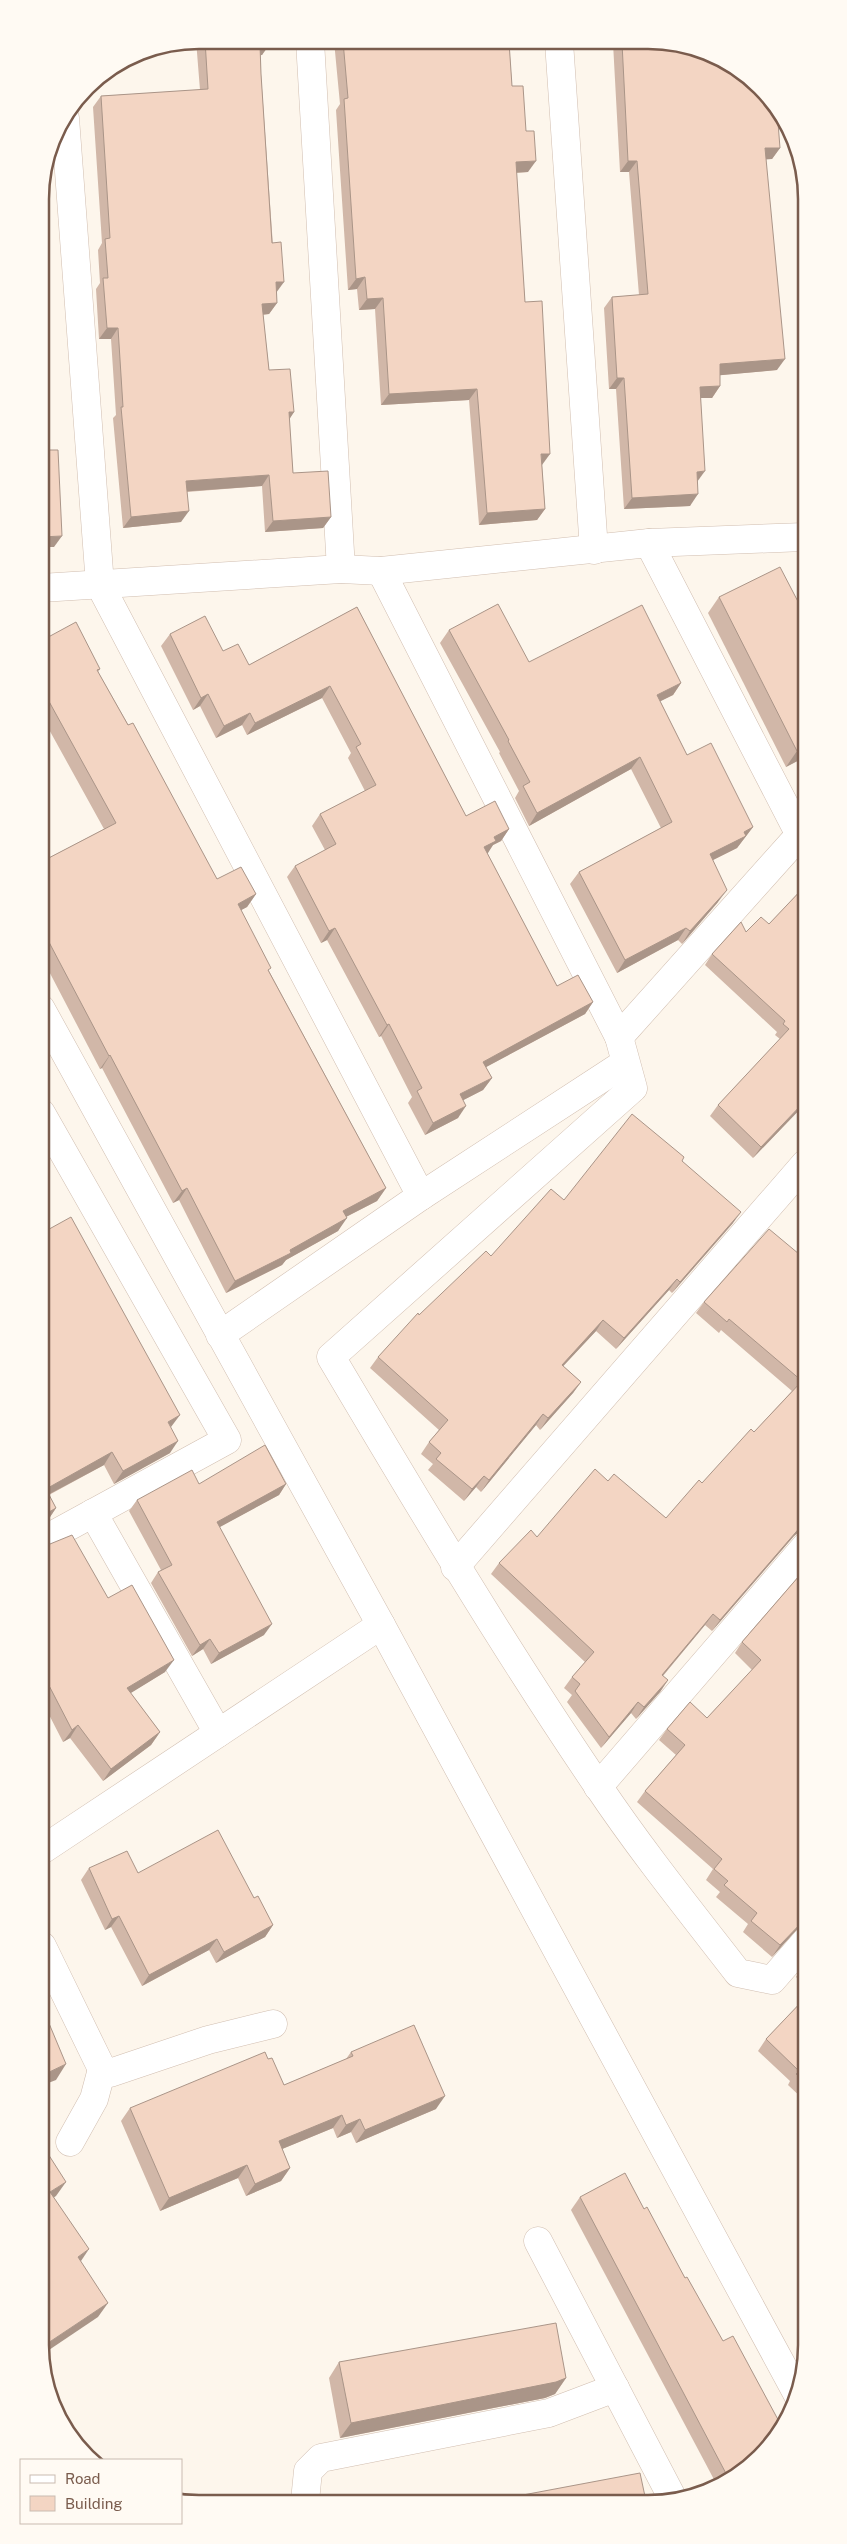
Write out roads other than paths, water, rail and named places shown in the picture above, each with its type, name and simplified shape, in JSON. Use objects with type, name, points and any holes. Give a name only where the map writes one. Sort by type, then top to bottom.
[{"type":"street","points":[[310,49],[341,568]]},
{"type":"street","points":[[560,49],[594,550]]},
{"type":"street","points":[[66,129],[100,585],[421,1196]]},
{"type":"street","points":[[49,588],[341,568],[381,571],[649,543],[798,537]]},
{"type":"street","points":[[649,543],[798,824]]},
{"type":"street","points":[[381,571],[622,1050],[632,1088],[331,1357],[455,1567],[598,1787],[738,1973],[772,1980],[798,1950]]},
{"type":"street","points":[[220,1335],[421,1196],[622,1050],[798,837]]},
{"type":"street","points":[[49,1024],[220,1335],[230,1348],[793,2385]]},
{"type":"street","points":[[49,1125],[227,1440],[49,1537]]},
{"type":"street","points":[[455,1567],[798,1172]]},
{"type":"street","points":[[93,1513],[218,1733]]},
{"type":"street","points":[[598,1787],[798,1555]]},
{"type":"street","points":[[49,1845],[381,1625]]},
{"type":"street","points":[[49,1960],[102,2069],[110,2073],[208,2040],[273,2024]]},
{"type":"street","points":[[70,2142],[94,2099],[102,2069]]},
{"type":"street","points":[[538,2241],[670,2494]]},
{"type":"street","points":[[306,2495],[308,2471],[321,2458],[549,2413],[615,2388]]}]
